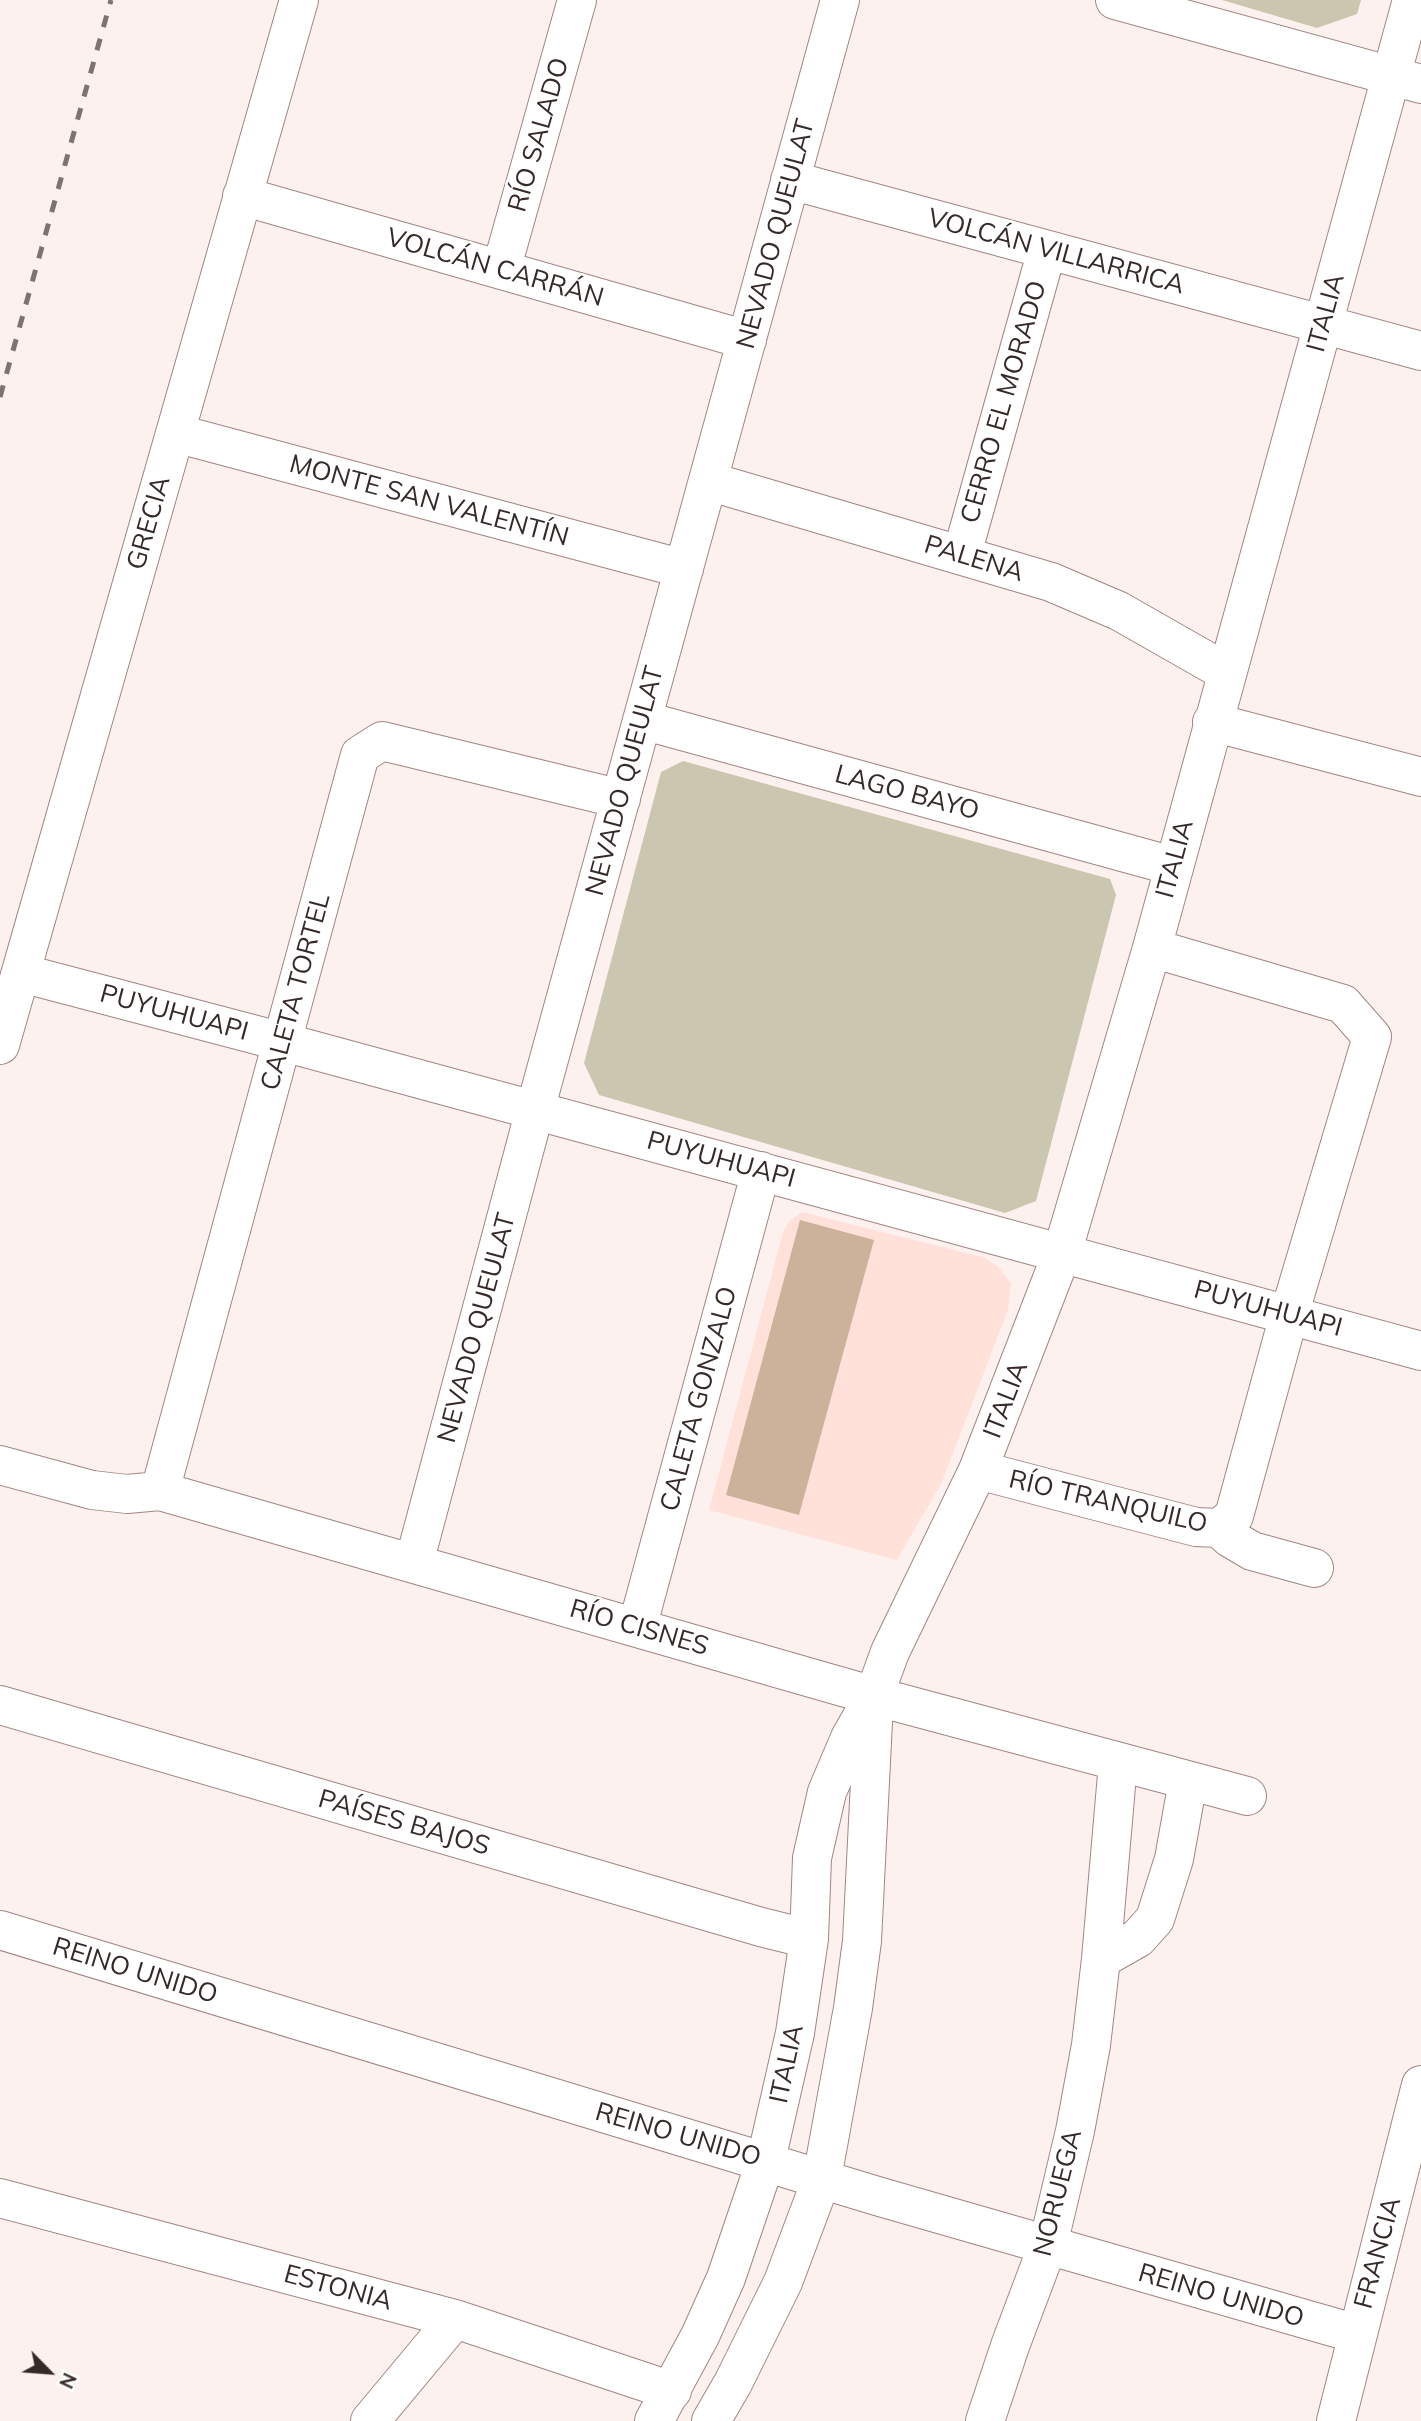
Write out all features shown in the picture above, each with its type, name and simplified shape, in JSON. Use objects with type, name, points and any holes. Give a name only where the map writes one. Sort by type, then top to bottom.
[{"type":"street","name":"GRECIA","points":[[0,1045],[299,0]]},
{"type":"street","name":"RÍO SALADO","points":[[501,270],[577,0]]},
{"type":"street","name":"NEVADO QUEULAT","points":[[414,1563],[535,1110],[840,0]]},
{"type":"street","points":[[1115,0],[1406,80]]},
{"type":"street","name":"ITALIA","points":[[663,2406],[700,2336],[726,2278],[766,2160],[795,2034],[809,1939],[812,1858],[827,1792],[850,1738],[874,1696],[890,1652],[978,1470],[1062,1252],[1152,948],[1322,324],[1406,80],[1412,0]]},
{"type":"street","name":"VOLCÁN VILLARRICA","points":[[790,180],[1421,351]]},
{"type":"street","name":"VOLCÁN CARRÁN","points":[[243,196],[747,340]]},
{"type":"street","name":"CERRO EL MORADO","points":[[962,554],[1047,250]]},
{"type":"street","name":"MONTE SAN VALENTÍN","points":[[175,433],[684,569]]},
{"type":"street","name":"PALENA","points":[[708,481],[1051,582],[1119,611],[1226,673]]},
{"type":"street","name":"LAGO BAYO","points":[[642,720],[1173,866]]},
{"type":"street","points":[[1212,722],[1421,777]]},
{"type":"street","name":"CALETA TORTEL","points":[[160,1491],[360,755],[382,741],[621,799]]},
{"type":"street","points":[[1152,948],[1343,1004],[1371,1037],[1289,1315],[1234,1516],[1219,1528]]},
{"type":"street","name":"PUYUHUAPI","points":[[20,973],[1421,1351]]},
{"type":"street","name":"CALETA GONZALO","points":[[637,1628],[761,1171]]},
{"type":"street","points":[[0,1465],[92,1490],[127,1494],[160,1491]]},
{"type":"street","name":"RÍO TRANQUILO","points":[[978,1470],[1196,1527],[1219,1528],[1252,1551],[1314,1568]]},
{"type":"street","name":"RÍO CISNES","points":[[160,1491],[874,1696],[1247,1796]]},
{"type":"street","name":"ITALIA","points":[[711,2421],[759,2333],[783,2282],[822,2178],[853,2008],[862,1941],[874,1696]]},
{"type":"street","name":"PAÍSES BAJOS","points":[[0,1705],[809,1939]]},
{"type":"street","name":"NORUEGA","points":[[985,2421],[1048,2245],[1075,2131],[1091,2045],[1118,1763]]},
{"type":"street","points":[[1101,1959],[1138,1938],[1155,1919],[1174,1859],[1188,1781]]},
{"type":"street","name":"REINO UNIDO","points":[[0,1930],[1084,2257],[1357,2334]]},
{"type":"street","name":"FRANCIA","points":[[1336,2421],[1421,2085]]},
{"type":"street","name":"ESTONIA","points":[[0,2198],[455,2319],[663,2406]]},
{"type":"street","points":[[370,2421],[455,2319]]},
{"type":"shaded area","points":[[1222,0],[1361,0],[1357,14],[1317,28]]},
{"type":"shaded area","points":[[683,761],[1110,879],[1116,895],[1036,1201],[1005,1213],[599,1095],[584,1063],[661,772]]},
{"type":"shaded area","points":[[802,1212],[983,1257],[997,1266],[1011,1283],[1008,1310],[942,1482],[897,1560],[709,1510],[783,1232],[789,1221]]},
{"type":"building","points":[[800,1220],[874,1240],[799,1515],[726,1495]]},
{"type":"railway","points":[[0,397],[111,0]]}]
